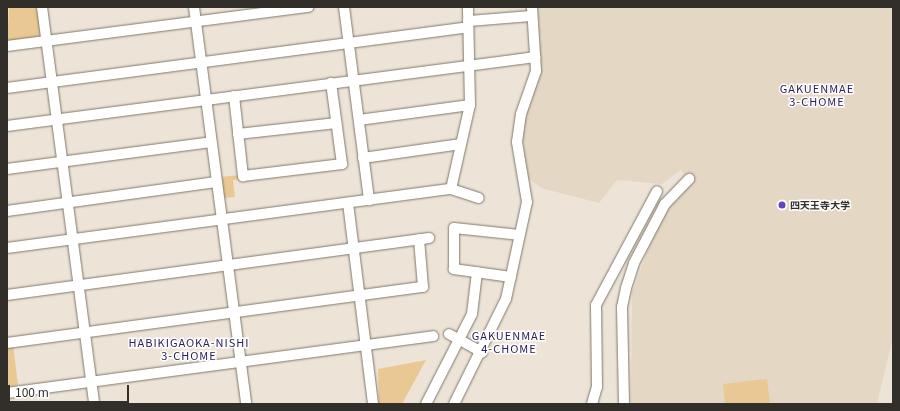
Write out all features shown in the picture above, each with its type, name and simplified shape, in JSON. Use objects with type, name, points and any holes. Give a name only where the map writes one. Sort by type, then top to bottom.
[{"type":"street","points":[[42,7],[94,404]]},
{"type":"street","points":[[194,7],[246,404]]},
{"type":"street","points":[[7,46],[308,7]]},
{"type":"street","points":[[344,7],[369,200]]},
{"type":"street","points":[[451,190],[470,105],[468,7]]},
{"type":"street","points":[[7,88],[201,60],[348,42],[468,24],[532,11],[536,57],[535,75],[521,114],[517,142],[527,202],[506,299],[482,352],[454,404]]},
{"type":"street","points":[[7,126],[536,57]]},
{"type":"street","points":[[234,96],[243,176],[342,164],[331,83]]},
{"type":"street","points":[[359,120],[470,105]]},
{"type":"street","points":[[238,134],[336,123]]},
{"type":"street","points":[[7,169],[211,142]]},
{"type":"street","points":[[364,158],[461,144]]},
{"type":"street","points":[[624,404],[622,307],[626,288],[634,263],[665,204],[689,179]]},
{"type":"street","points":[[7,211],[216,182]]},
{"type":"street","points":[[7,248],[451,190],[479,198]]},
{"type":"street","points":[[592,404],[597,387],[596,304],[658,191]]},
{"type":"street","points":[[348,203],[366,344],[371,404]]},
{"type":"street","points":[[511,277],[454,269],[454,228],[519,235]]},
{"type":"street","points":[[7,295],[424,238],[423,287],[7,343]]},
{"type":"street","points":[[426,404],[461,339],[472,314],[477,272]]},
{"type":"street","points":[[449,334],[461,339],[482,352]]},
{"type":"street","points":[[7,393],[240,360],[433,336]]},
{"type":"shaded area","points":[[9,7],[39,7],[40,40],[7,43]]},
{"type":"shaded area","name":"四天王寺大学","points":[[538,7],[893,7],[893,337],[877,404],[631,404],[632,293],[650,244],[670,206],[691,183],[681,170],[662,184],[617,180],[599,203],[541,188],[527,177],[522,130],[537,83],[540,52]]},
{"type":"shaded area","points":[[241,175],[241,179],[233,180],[235,197],[222,198],[220,177]]},
{"type":"shaded area","points":[[13,344],[18,385],[7,387],[7,345]]},
{"type":"shaded area","points":[[426,360],[402,404],[379,404],[378,369]]},
{"type":"shaded area","points":[[767,379],[770,404],[725,404],[723,384]]},
{"type":"place","name":"四天王寺大学","points":[[782,205]]},
{"type":"district","name":"GAKUENMAE 3-CHOME","points":[[817,95]]},
{"type":"district","name":"GAKUENMAE 4-CHOME","points":[[509,342]]},
{"type":"district","name":"HABIKIGAOKA-NISHI 3-CHOME","points":[[189,349]]}]
